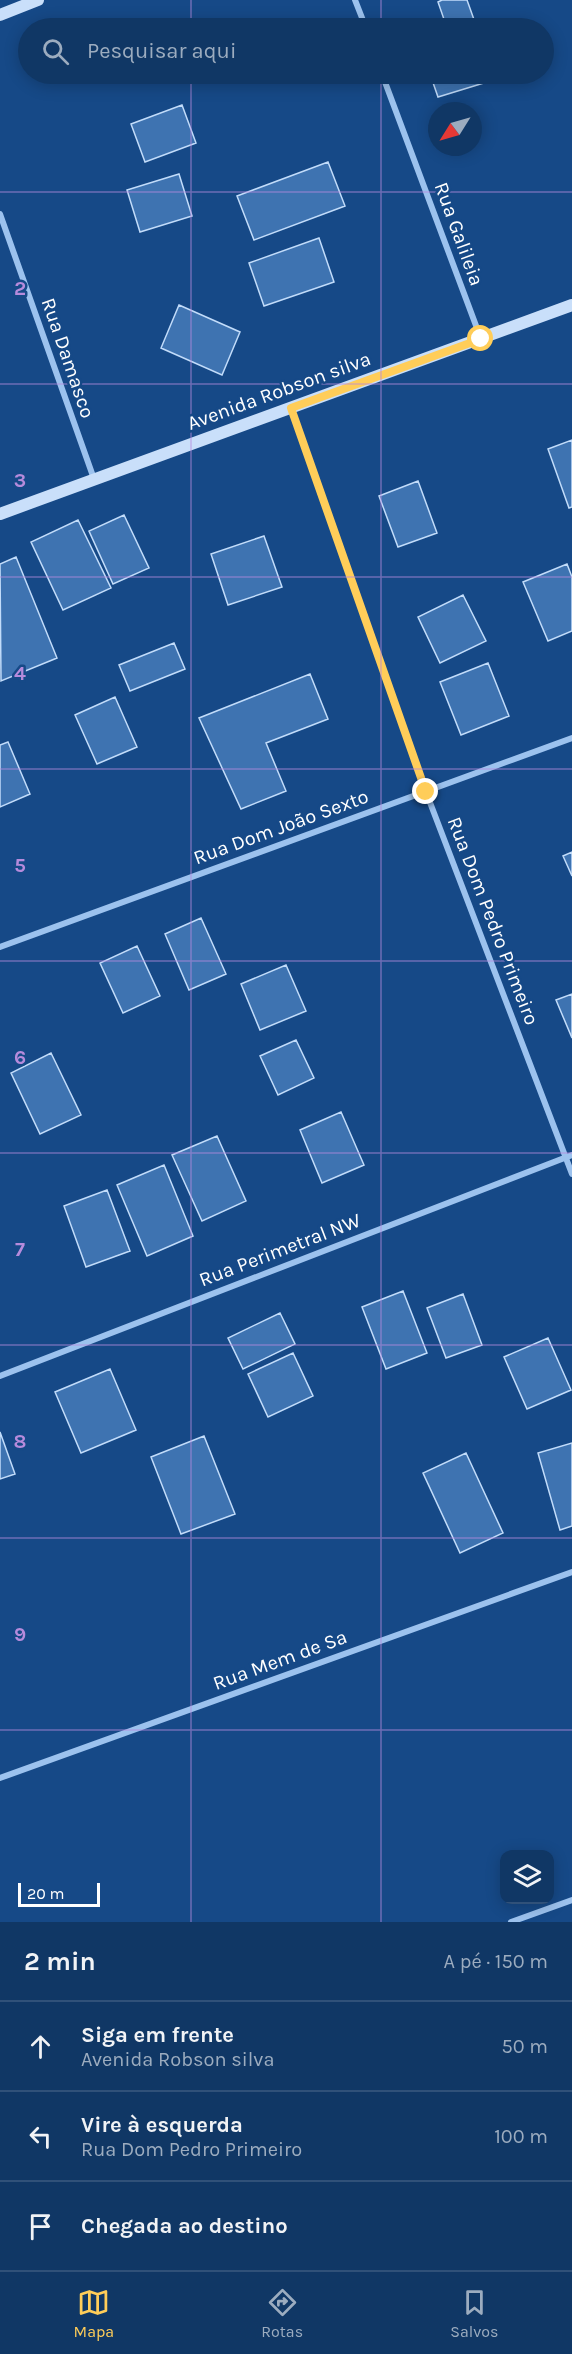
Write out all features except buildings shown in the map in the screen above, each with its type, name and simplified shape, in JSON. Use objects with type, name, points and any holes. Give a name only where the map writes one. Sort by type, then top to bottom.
[{"type":"street","points":[[0,15],[38,0]]},
{"type":"street","points":[[355,0],[362,18]]},
{"type":"street","name":"Rua Galileia","points":[[386,84],[481,339]]},
{"type":"street","name":"Rua Damasco","points":[[0,214],[94,480]]},
{"type":"street","name":"Avenida Robson silva","points":[[0,514],[572,305]]},
{"type":"street","name":"Rua Dom Pedro Primeiro","points":[[291,408],[426,792],[569,1156],[572,1174]]},
{"type":"street","name":"Rua Dom João Sexto","points":[[0,947],[572,738]]},
{"type":"street","name":"Rua Perimetral NW","points":[[0,1376],[569,1156]]},
{"type":"street","name":"Rua Mem de Sa","points":[[0,1778],[572,1572]]},
{"type":"street","points":[[511,1922],[572,1900]]},
{"type":"route","points":[[426,792],[291,408],[481,339]]}]
